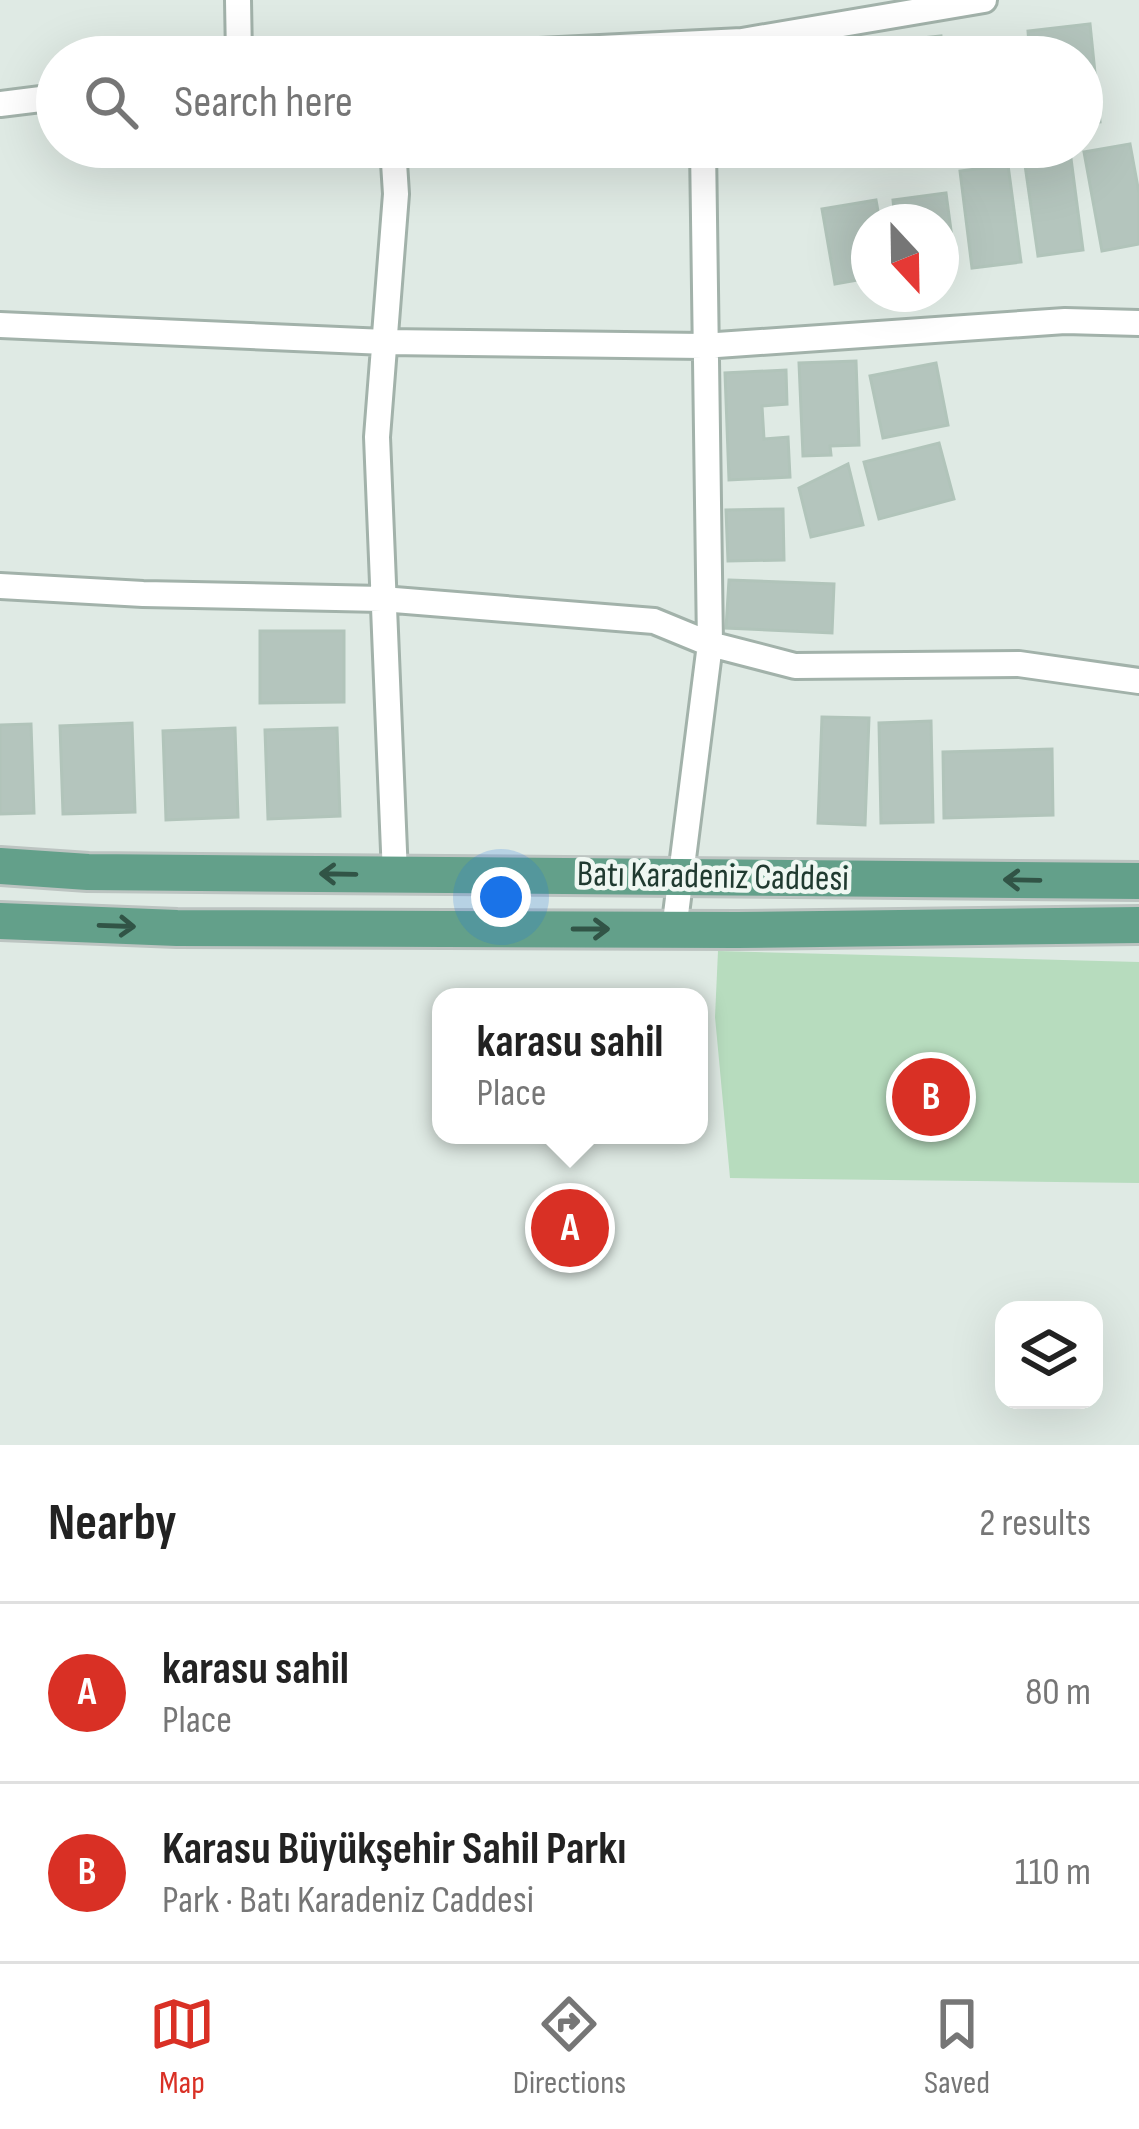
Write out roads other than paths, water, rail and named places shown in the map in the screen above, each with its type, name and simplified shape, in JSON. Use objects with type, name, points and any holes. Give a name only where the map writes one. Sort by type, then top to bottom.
[{"type":"main road","name":"Batı Karadeniz Caddesi","points":[[0,866],[88,872],[1139,881]]},
{"type":"main road","name":"Batı Karadeniz Caddesi","points":[[0,922],[177,928],[674,930],[1139,925]]},
{"type":"street","points":[[238,0],[239,36]]},
{"type":"street","points":[[772,36],[984,0]]},
{"type":"street","points":[[0,104],[36,100]]},
{"type":"street","points":[[394,168],[377,437],[395,874]]},
{"type":"street","points":[[674,930],[710,644],[703,168]]},
{"type":"street","points":[[0,325],[386,342],[704,346],[976,326],[1139,323]]},
{"type":"street","points":[[0,586],[143,595],[382,599],[654,621],[710,644],[796,666],[1019,664],[1139,681]]},
{"type":"place","name":"Karasu Büyükşehir Sahil Parkı","points":[[931,1097]]},
{"type":"place","name":"karasu sahil","points":[[570,1228]]}]
